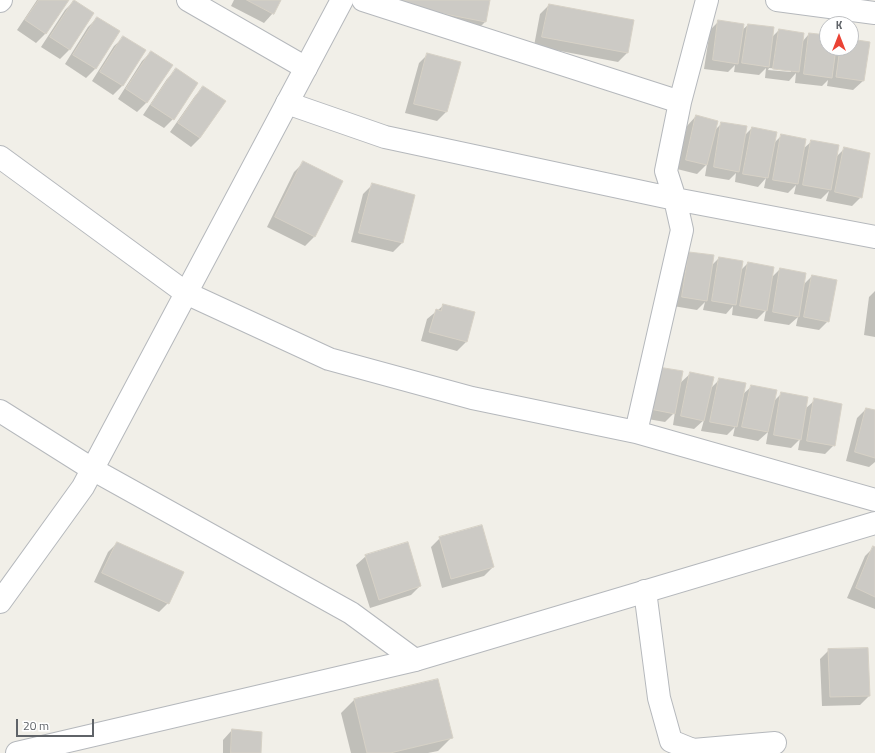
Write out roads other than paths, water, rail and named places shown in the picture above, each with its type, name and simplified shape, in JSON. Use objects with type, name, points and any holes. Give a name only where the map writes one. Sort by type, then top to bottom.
[{"type":"street","points":[[188,0],[306,68]]},
{"type":"street","points":[[0,602],[83,487],[342,0]]},
{"type":"street","points":[[363,0],[680,102]]},
{"type":"street","points":[[636,432],[682,230],[675,199],[666,171],[680,102],[707,0]]},
{"type":"street","points":[[777,0],[875,13]]},
{"type":"street","points":[[287,103],[385,137],[675,199],[875,237]]},
{"type":"street","points":[[0,157],[186,293],[329,359],[472,398],[636,432],[875,500]]},
{"type":"street","points":[[0,411],[92,469],[351,613],[415,660]]},
{"type":"street","points":[[17,753],[415,660],[875,523]]},
{"type":"street","points":[[645,592],[659,698],[671,741],[693,750],[775,743]]}]
